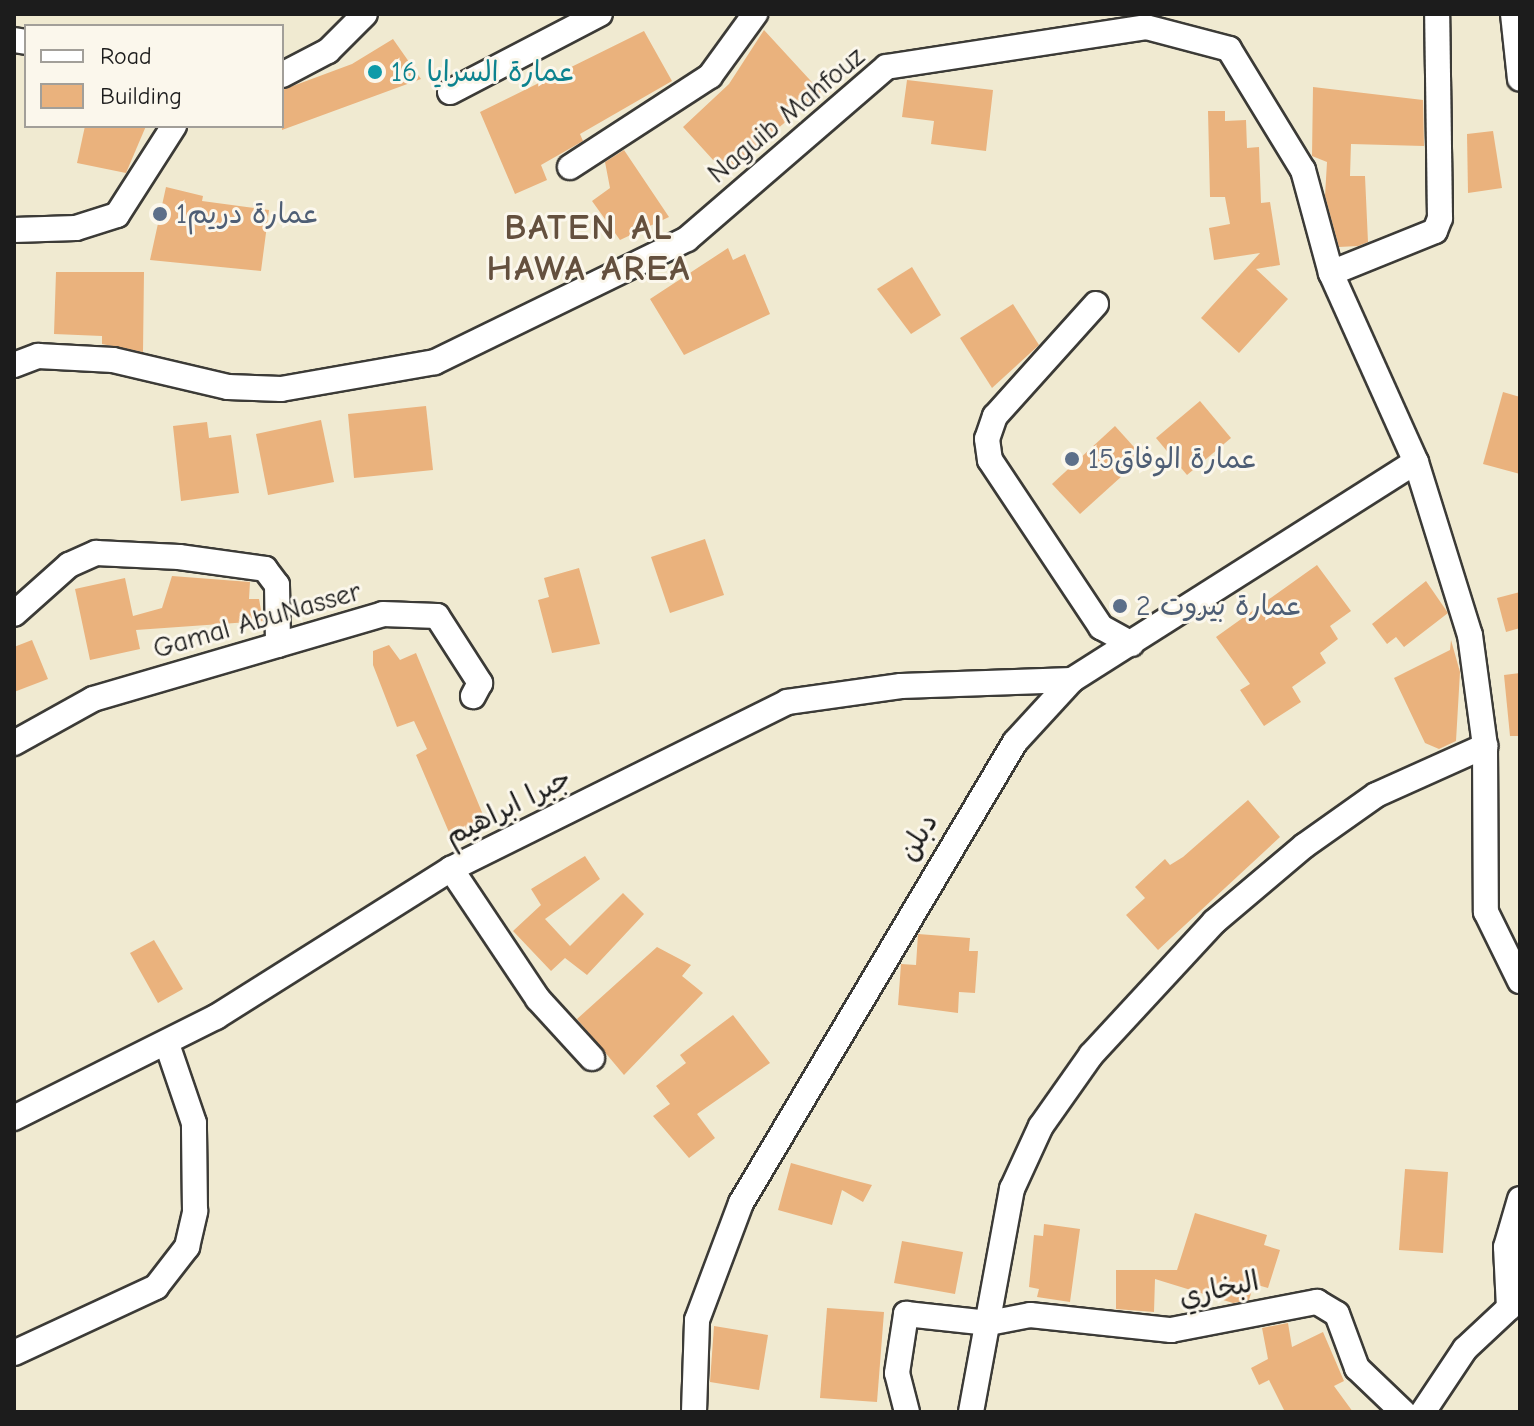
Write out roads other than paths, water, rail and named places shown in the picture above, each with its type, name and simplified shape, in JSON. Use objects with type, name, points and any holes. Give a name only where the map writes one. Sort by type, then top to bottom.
[{"type":"street","points":[[284,74],[328,51],[365,14]]},
{"type":"street","points":[[450,92],[476,68],[600,14]]},
{"type":"street","points":[[570,167],[710,76],[755,14]]},
{"type":"street","points":[[1331,273],[1435,231],[1440,218],[1437,14]]},
{"type":"street","points":[[1513,14],[1520,79]]},
{"type":"street","name":"Naguib Mahfouz","points":[[14,365],[38,356],[113,360],[228,387],[281,389],[435,362],[687,239],[886,67],[1146,27],[1229,49],[1303,170],[1331,273],[1416,462],[1470,635],[1485,746],[1486,912],[1520,981]]},
{"type":"street","points":[[14,230],[76,228],[117,215],[173,128]]},
{"type":"street","points":[[1096,304],[995,416],[987,439],[990,460],[1101,627],[1132,644]]},
{"type":"street","name":"دبلن","points":[[694,1412],[697,1320],[741,1203],[986,782],[1072,680],[1416,462]]},
{"type":"street","points":[[14,614],[69,565],[96,553],[179,557],[265,569],[277,585],[278,645]]},
{"type":"street","name":"Gamal AbuNasser","points":[[14,743],[93,699],[383,614],[437,616],[480,683],[473,696]]},
{"type":"street","name":"جبرا ابراهيم","points":[[14,1118],[167,1044],[451,869],[787,702],[901,686],[1072,680]]},
{"type":"street","points":[[971,1412],[1012,1189],[1041,1126],[1091,1055],[1214,922],[1304,846],[1376,795],[1485,746]]},
{"type":"street","points":[[451,869],[538,999],[592,1058]]},
{"type":"street","points":[[14,1353],[156,1287],[187,1247],[195,1211],[194,1123],[167,1044]]},
{"type":"street","points":[[1423,1412],[1465,1349],[1515,1313],[1506,1247],[1520,1199]]},
{"type":"street","name":"البخاري","points":[[989,1323],[1030,1315],[1171,1330],[1317,1302],[1337,1314],[1357,1368],[1403,1412]]},
{"type":"street","points":[[907,1412],[897,1373],[906,1314],[938,1312],[989,1323]]},
{"type":"place","name":"عمارة السرايا 16","points":[[375,72]]},
{"type":"place","name":"عمارة دريم1","points":[[160,214]]},
{"type":"place","name":"عمارة الوفاق15","points":[[1072,459]]},
{"type":"place","name":"عمارة بيروت 2","points":[[1120,606]]},
{"type":"district","name":"BATEN AL HAWA AREA","points":[[589,248]]}]
